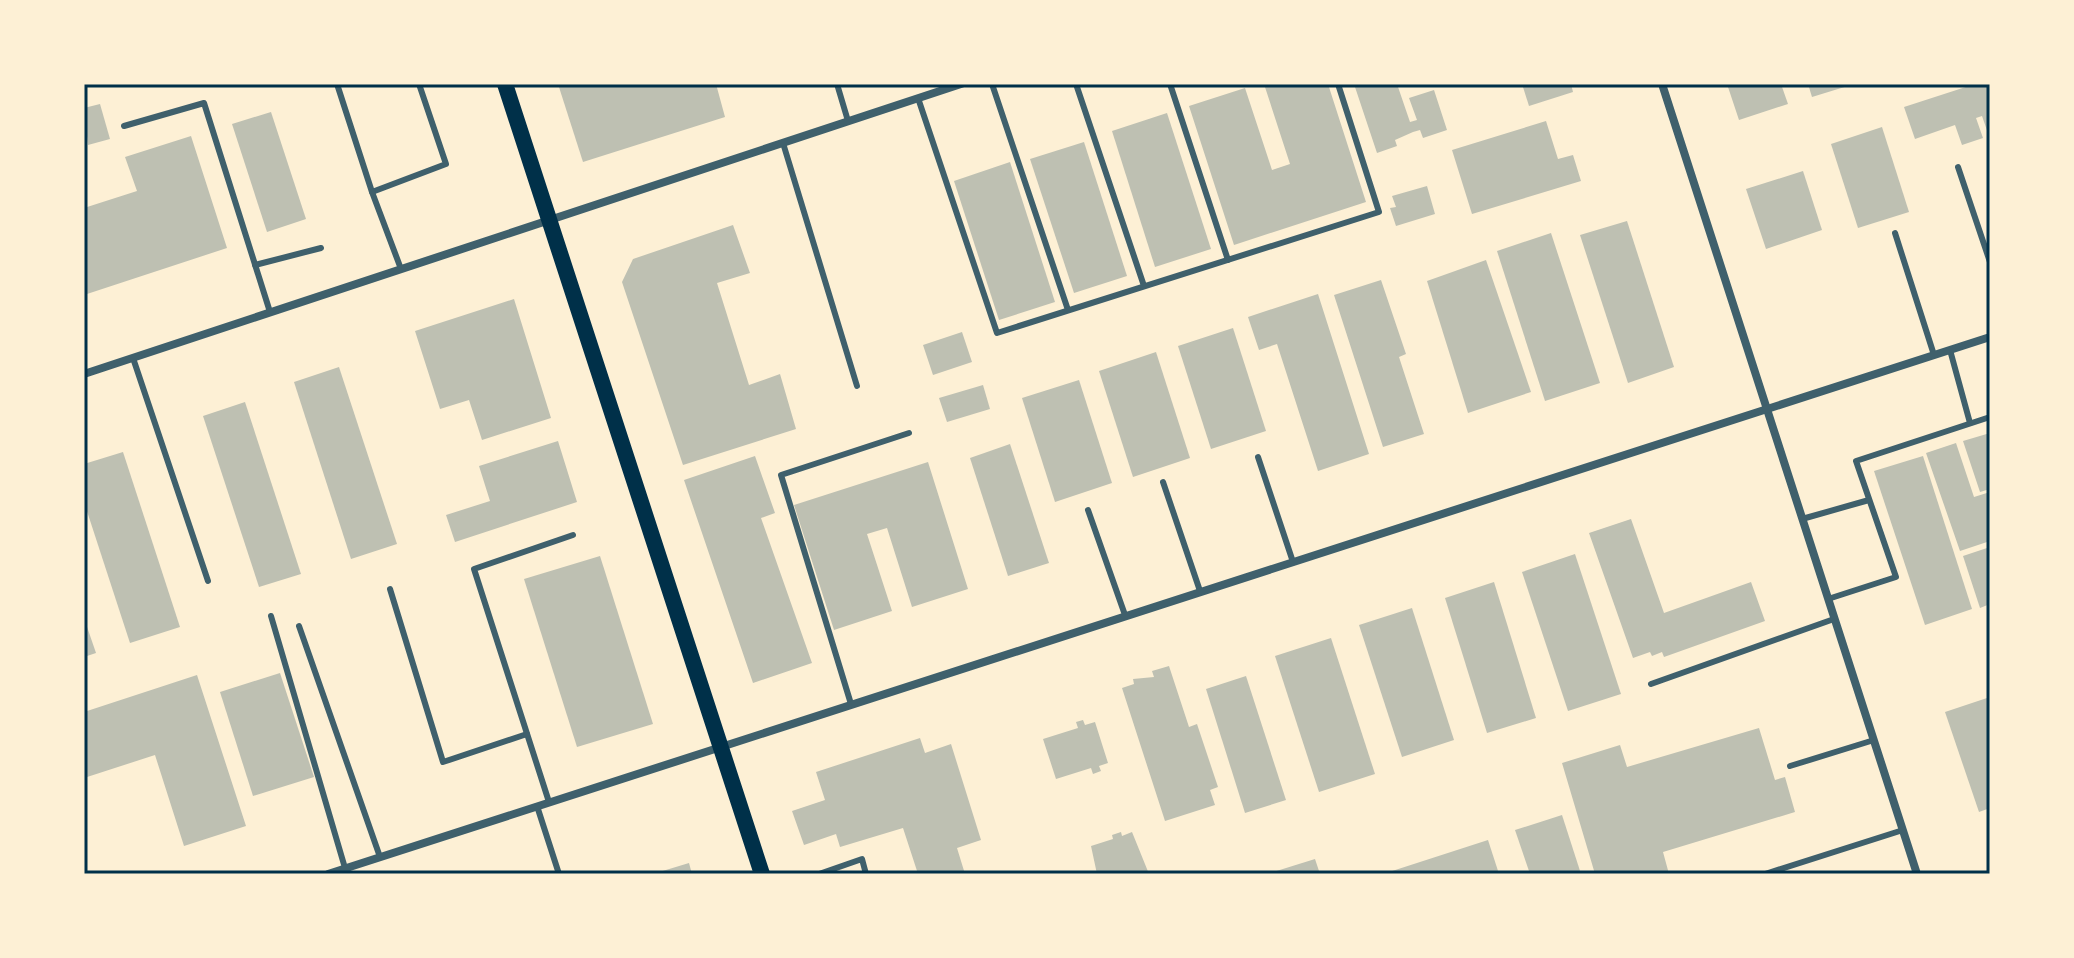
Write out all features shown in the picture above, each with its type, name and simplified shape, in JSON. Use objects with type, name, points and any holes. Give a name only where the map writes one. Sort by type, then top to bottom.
[{"type":"main road","points":[[505,84],[762,874]]},
{"type":"street","points":[[84,374],[918,98],[941,87],[961,84]]},
{"type":"street","points":[[1662,84],[1917,874]]},
{"type":"street","points":[[328,874],[1990,337]]},
{"type":"lane","points":[[337,84],[401,269]]},
{"type":"lane","points":[[372,192],[446,164],[419,84]]},
{"type":"lane","points":[[837,84],[848,121]]},
{"type":"lane","points":[[992,84],[1068,310]]},
{"type":"lane","points":[[1076,84],[1144,286]]},
{"type":"lane","points":[[1170,84],[1228,260]]},
{"type":"lane","points":[[918,98],[997,333],[1379,212],[1338,84]]},
{"type":"lane","points":[[124,126],[204,103],[270,312]]},
{"type":"lane","points":[[783,143],[857,386]]},
{"type":"lane","points":[[1958,167],[1990,262]]},
{"type":"lane","points":[[1895,233],[1934,355]]},
{"type":"lane","points":[[255,265],[321,248]]},
{"type":"lane","points":[[1950,350],[1970,423]]},
{"type":"lane","points":[[133,358],[208,581]]},
{"type":"lane","points":[[1828,599],[1896,577],[1856,461],[1990,417]]},
{"type":"lane","points":[[851,704],[781,475],[909,433]]},
{"type":"lane","points":[[1258,457],[1293,562]]},
{"type":"lane","points":[[1163,482],[1200,591]]},
{"type":"lane","points":[[1802,519],[1869,500]]},
{"type":"lane","points":[[1088,510],[1125,615]]},
{"type":"lane","points":[[549,802],[474,569],[573,535]]},
{"type":"lane","points":[[390,589],[443,762],[527,734]]},
{"type":"lane","points":[[271,616],[345,868]]},
{"type":"lane","points":[[1651,684],[1834,619]]},
{"type":"lane","points":[[299,626],[380,857]]},
{"type":"lane","points":[[1790,766],[1874,740]]},
{"type":"lane","points":[[537,806],[559,874]]},
{"type":"lane","points":[[1765,874],[1903,830]]},
{"type":"lane","points":[[819,874],[862,859],[866,874]]},
{"type":"building","points":[[558,84],[716,84],[725,117],[583,162]]},
{"type":"building","points":[[1264,84],[1328,84],[1366,202],[1234,245],[1189,106],[1245,88],[1272,170],[1290,164]]},
{"type":"building","points":[[1354,84],[1397,84],[1410,122],[1417,120],[1409,98],[1434,90],[1447,130],[1423,138],[1420,130],[1413,132],[1395,140],[1397,146],[1377,153]]},
{"type":"building","points":[[1522,84],[1571,84],[1573,92],[1529,106]]},
{"type":"building","points":[[1727,84],[1781,84],[1788,104],[1739,120]]},
{"type":"building","points":[[1808,84],[1851,84],[1851,85],[1812,97]]},
{"type":"building","points":[[1975,84],[1990,84],[1990,139],[1982,116],[1976,118],[1983,138],[1962,145],[1955,125],[1915,139],[1904,107]]},
{"type":"building","points":[[100,104],[110,139],[88,145],[84,108]]},
{"type":"building","points":[[271,112],[306,219],[267,232],[232,124]]},
{"type":"building","points":[[1167,113],[1211,249],[1155,267],[1112,131]]},
{"type":"building","points":[[1546,121],[1558,159],[1573,155],[1581,181],[1472,214],[1452,150]]},
{"type":"building","points":[[1882,127],[1909,212],[1858,228],[1831,144]]},
{"type":"building","points":[[191,136],[227,248],[87,294],[84,208],[137,191],[125,157]]},
{"type":"building","points":[[1084,142],[1127,276],[1074,293],[1030,159]]},
{"type":"building","points":[[1010,162],[1055,302],[999,320],[954,181]]},
{"type":"building","points":[[1803,171],[1822,230],[1766,249],[1746,189]]},
{"type":"building","points":[[1427,186],[1435,214],[1396,226],[1390,208],[1396,207],[1392,196]]},
{"type":"building","points":[[1627,221],[1674,367],[1628,383],[1580,235]]},
{"type":"building","points":[[733,225],[750,273],[717,283],[749,385],[780,374],[796,429],[683,465],[622,282],[633,259]]},
{"type":"building","points":[[1551,233],[1600,383],[1545,401],[1497,251]]},
{"type":"building","points":[[1486,260],[1531,392],[1468,413],[1427,281]]},
{"type":"building","points":[[1381,280],[1406,354],[1399,357],[1424,434],[1383,447],[1334,295]]},
{"type":"building","points":[[1318,294],[1369,454],[1318,471],[1277,344],[1259,350],[1248,317]]},
{"type":"building","points":[[514,299],[551,418],[482,440],[469,400],[440,409],[415,331]]},
{"type":"building","points":[[1233,328],[1266,431],[1211,449],[1178,346]]},
{"type":"building","points":[[962,332],[972,362],[933,375],[923,345]]},
{"type":"building","points":[[1156,352],[1190,458],[1133,477],[1099,371]]},
{"type":"building","points":[[339,367],[397,544],[351,559],[294,382]]},
{"type":"building","points":[[1079,380],[1112,483],[1055,502],[1022,398]]},
{"type":"building","points":[[983,385],[990,409],[947,422],[939,398]]},
{"type":"building","points":[[245,402],[301,574],[259,587],[203,416]]},
{"type":"building","points":[[1990,433],[1990,489],[1980,492],[1963,441]]},
{"type":"building","points":[[558,441],[577,502],[455,542],[446,515],[490,501],[479,466]]},
{"type":"building","points":[[1956,443],[1974,497],[1990,492],[1990,541],[1960,551],[1926,453]]},
{"type":"building","points":[[1010,444],[1049,563],[1008,576],[970,458]]},
{"type":"building","points":[[123,452],[180,627],[130,643],[84,502],[84,464]]},
{"type":"building","points":[[755,456],[775,513],[761,518],[812,663],[753,683],[684,480]]},
{"type":"building","points":[[1923,456],[1972,609],[1925,625],[1874,471]]},
{"type":"building","points":[[928,462],[968,589],[912,607],[887,528],[867,534],[892,611],[834,630],[794,505]]},
{"type":"building","points":[[1631,519],[1664,613],[1751,582],[1765,621],[1664,657],[1662,652],[1652,656],[1650,652],[1633,658],[1589,533]]},
{"type":"building","points":[[1990,547],[1990,604],[1980,608],[1963,556]]},
{"type":"building","points":[[1575,554],[1621,694],[1568,711],[1522,572]]},
{"type":"building","points":[[600,556],[653,724],[577,747],[524,579]]},
{"type":"building","points":[[1494,582],[1536,718],[1487,733],[1445,598]]},
{"type":"building","points":[[1412,608],[1454,740],[1402,757],[1359,625]]},
{"type":"building","points":[[84,618],[96,653],[84,657]]},
{"type":"building","points":[[1331,638],[1375,774],[1319,792],[1275,656]]},
{"type":"building","points":[[1169,666],[1189,727],[1197,724],[1218,787],[1210,790],[1215,805],[1165,821],[1122,688],[1134,684],[1133,679],[1154,677],[1152,671]]},
{"type":"building","points":[[280,673],[314,777],[253,796],[220,692]]},
{"type":"building","points":[[197,675],[246,826],[184,846],[155,755],[84,778],[84,712]]},
{"type":"building","points":[[1246,676],[1286,800],[1245,813],[1206,689]]},
{"type":"building","points":[[1990,697],[1990,808],[1979,812],[1945,712]]},
{"type":"building","points":[[1083,720],[1085,725],[1095,722],[1108,763],[1099,766],[1101,771],[1093,774],[1091,768],[1056,779],[1043,739],[1078,728],[1076,722]]},
{"type":"building","points":[[1759,728],[1775,780],[1785,777],[1795,812],[1663,852],[1669,874],[1595,874],[1562,763],[1620,745],[1627,767]]},
{"type":"building","points":[[920,738],[925,753],[951,744],[981,840],[957,848],[965,874],[918,874],[903,828],[840,847],[836,834],[804,845],[792,811],[825,800],[816,772]]},
{"type":"building","points":[[1562,815],[1581,874],[1530,874],[1515,830]]},
{"type":"building","points":[[1121,832],[1122,836],[1132,832],[1149,874],[1097,874],[1091,846],[1113,839],[1112,835]]},
{"type":"building","points":[[1488,840],[1499,874],[1386,874],[1386,873]]},
{"type":"building","points":[[1315,859],[1320,874],[1270,874],[1270,873]]},
{"type":"building","points":[[689,863],[692,874],[656,873]]}]
